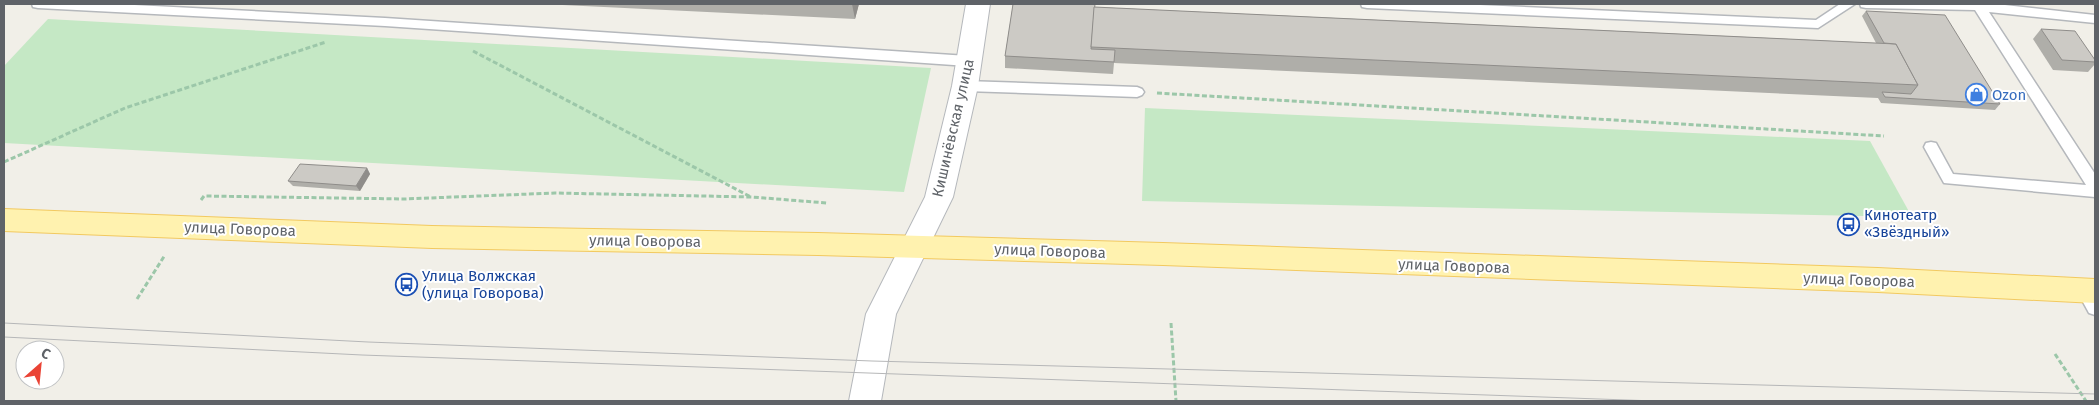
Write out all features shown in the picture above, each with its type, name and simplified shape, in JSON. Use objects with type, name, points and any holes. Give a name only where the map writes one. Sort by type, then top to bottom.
[{"type":"main road","name":"улица Говорова","points":[[4,220],[432,237],[1164,254],[1868,280],[2092,297]]},
{"type":"street","name":"Кишинёвская улица","points":[[865,401],[881,314],[939,198],[967,74],[978,4]]},
{"type":"lane","points":[[38,4],[385,22],[967,74],[1137,92]]},
{"type":"lane","points":[[1367,4],[1818,24],[1849,4]]},
{"type":"lane","points":[[1866,4],[1978,5],[2095,19]]},
{"type":"lane","points":[[1978,5],[2095,186]]},
{"type":"lane","points":[[1931,147],[1949,179],[2095,191]]},
{"type":"path","points":[[4,162],[126,108],[330,40]]},
{"type":"path","points":[[466,47],[752,197]]},
{"type":"path","points":[[1137,92],[1884,136]]},
{"type":"path","points":[[204,196],[404,199],[555,193],[752,197],[827,202]]},
{"type":"path","points":[[1171,323],[1176,401]]},
{"type":"path","points":[[2055,354],[2086,401]]},
{"type":"green space","points":[[48,19],[931,68],[904,192],[4,143],[4,66]]},
{"type":"green space","points":[[1145,108],[1870,141],[1912,217],[1142,201]]},
{"type":"building","points":[[1013,4],[1095,4],[1091,49],[1115,50],[1114,62],[1005,56]]},
{"type":"building","points":[[1094,7],[1896,44],[1918,85],[1091,47]]},
{"type":"building","points":[[1866,11],[1945,15],[2000,104],[1885,97],[1882,92],[1911,94],[1918,85],[1896,44],[1884,43]]},
{"type":"building","points":[[2041,29],[2075,31],[2095,62],[2062,60]]},
{"type":"building","points":[[300,164],[367,168],[356,186],[288,181]]},
{"type":"tram line","points":[[4,323],[368,342],[872,361],[2095,394]]},
{"type":"tram line","points":[[4,337],[362,355],[1655,401]]},
{"type":"place","name":"Ozon","points":[[1976,95]]},
{"type":"place","name":"Кинотеатр «Звёздный»","points":[[1848,224]]},
{"type":"place","name":"Улица Волжская (улица Говорова)","points":[[406,285]]}]
